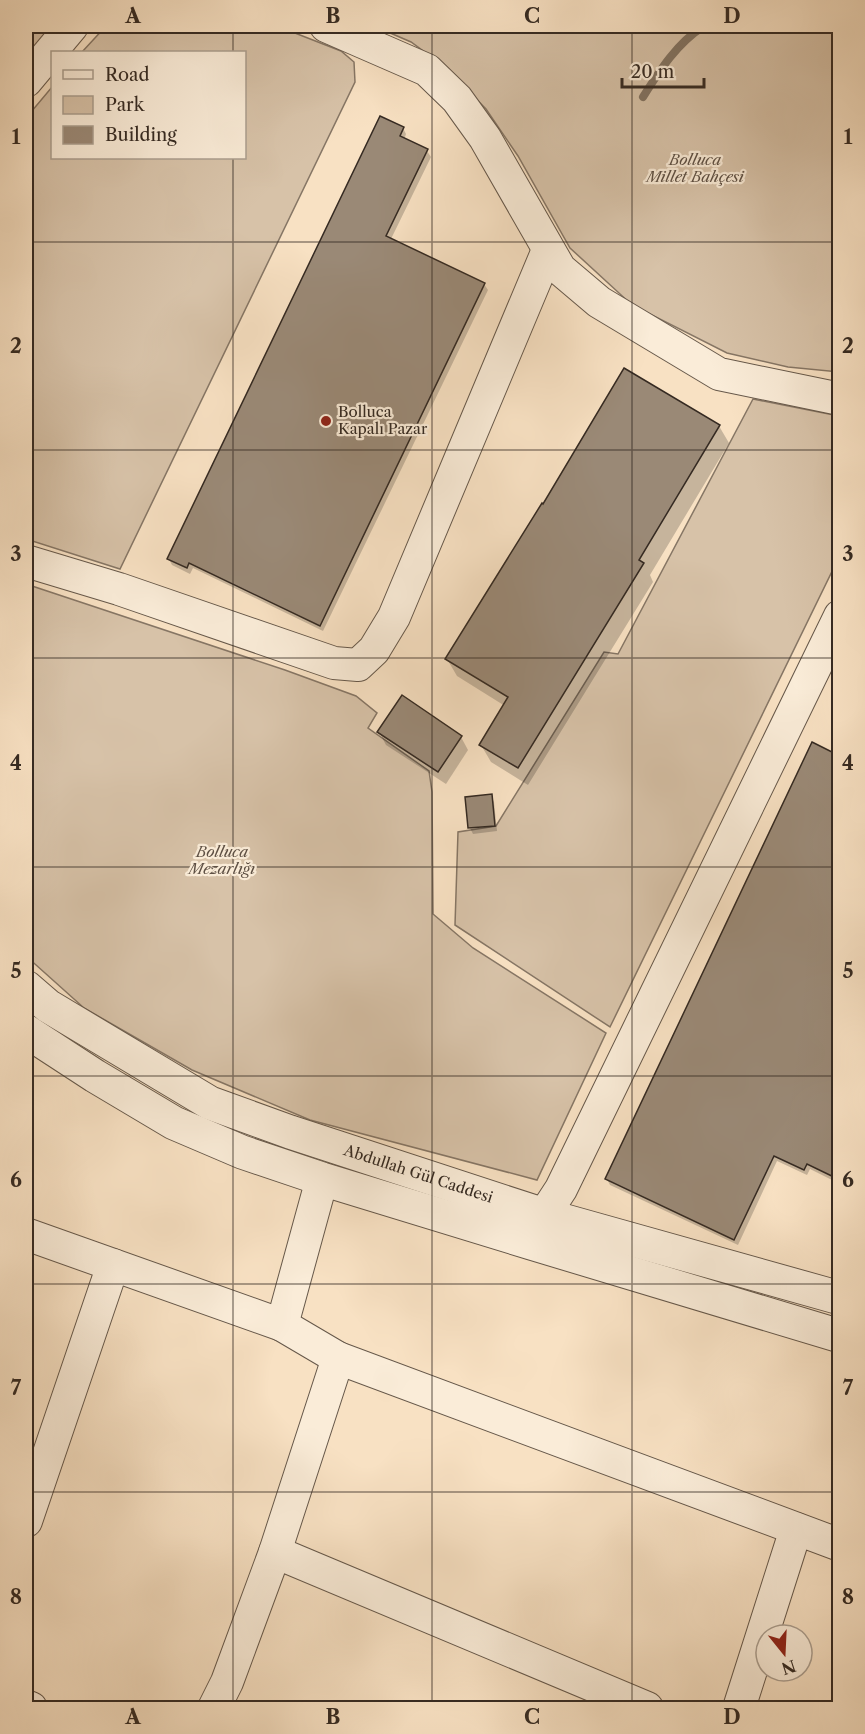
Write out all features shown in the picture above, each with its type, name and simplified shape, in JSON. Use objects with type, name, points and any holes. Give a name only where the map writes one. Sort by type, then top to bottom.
[{"type":"street","points":[[51,51],[72,26]]},
{"type":"street","points":[[326,26],[427,70],[457,99],[485,138],[560,269],[599,302],[719,374],[840,399]]},
{"type":"street","points":[[26,81],[51,51]]},
{"type":"street","points":[[26,561],[118,589],[334,663],[358,664],[374,650],[394,617],[548,249]]},
{"type":"street","points":[[544,1215],[566,1179],[840,616]]},
{"type":"street","name":"Abdullah Gül Caddesi","points":[[26,987],[48,1006],[210,1104],[544,1215],[840,1298]]},
{"type":"street","points":[[26,1031],[174,1123],[242,1152],[322,1179],[840,1336]]},
{"type":"street","points":[[282,1325],[322,1179]]},
{"type":"street","points":[[26,1234],[282,1325],[338,1358],[840,1545]]},
{"type":"street","points":[[26,1521],[113,1265]]},
{"type":"street","points":[[214,1708],[227,1682],[275,1552],[338,1358]]},
{"type":"street","points":[[739,1708],[796,1529]]},
{"type":"street","points":[[275,1552],[647,1708]]},
{"type":"street","points":[[26,1706],[31,1708]]},
{"type":"green space","points":[[26,26],[59,26],[26,62]]},
{"type":"green space","points":[[106,26],[277,26],[341,51],[354,62],[355,82],[120,569],[26,539],[26,396],[32,389],[26,383],[26,118],[51,88],[51,159],[246,159],[246,51],[83,51]]},
{"type":"green space","name":"Bolluca Millet Bahçesi","points":[[374,26],[839,26],[839,372],[788,367],[727,353],[632,305],[570,248],[518,156],[486,109],[445,67],[411,42]]},
{"type":"green space","points":[[753,399],[839,416],[839,557],[610,1027],[455,925],[458,832],[496,826],[604,652],[618,654]]},
{"type":"green space","name":"Bolluca Mezarlığı","points":[[26,584],[285,670],[356,696],[377,713],[368,728],[429,771],[432,792],[433,914],[473,948],[606,1033],[537,1180],[310,1120],[192,1070],[84,1008],[26,956]]},
{"type":"building","name":"Bolluca Kapalı Pazar","points":[[380,116],[404,127],[400,136],[428,149],[386,236],[485,283],[320,626],[189,563],[187,568],[167,559]]},
{"type":"building","points":[[624,368],[720,425],[639,560],[644,563],[518,768],[479,745],[508,697],[445,659],[543,504]]},
{"type":"building","points":[[402,695],[462,736],[438,772],[377,732]]},
{"type":"building","points":[[812,742],[840,756],[840,1180],[807,1164],[804,1170],[774,1156],[734,1240],[605,1179]]},
{"type":"building","points":[[492,794],[495,826],[468,828],[465,797]]},
{"type":"waterway","points":[[643,97],[677,49],[704,26]]},
{"type":"place","name":"Bolluca Kapalı Pazar","points":[[326,421]]}]
